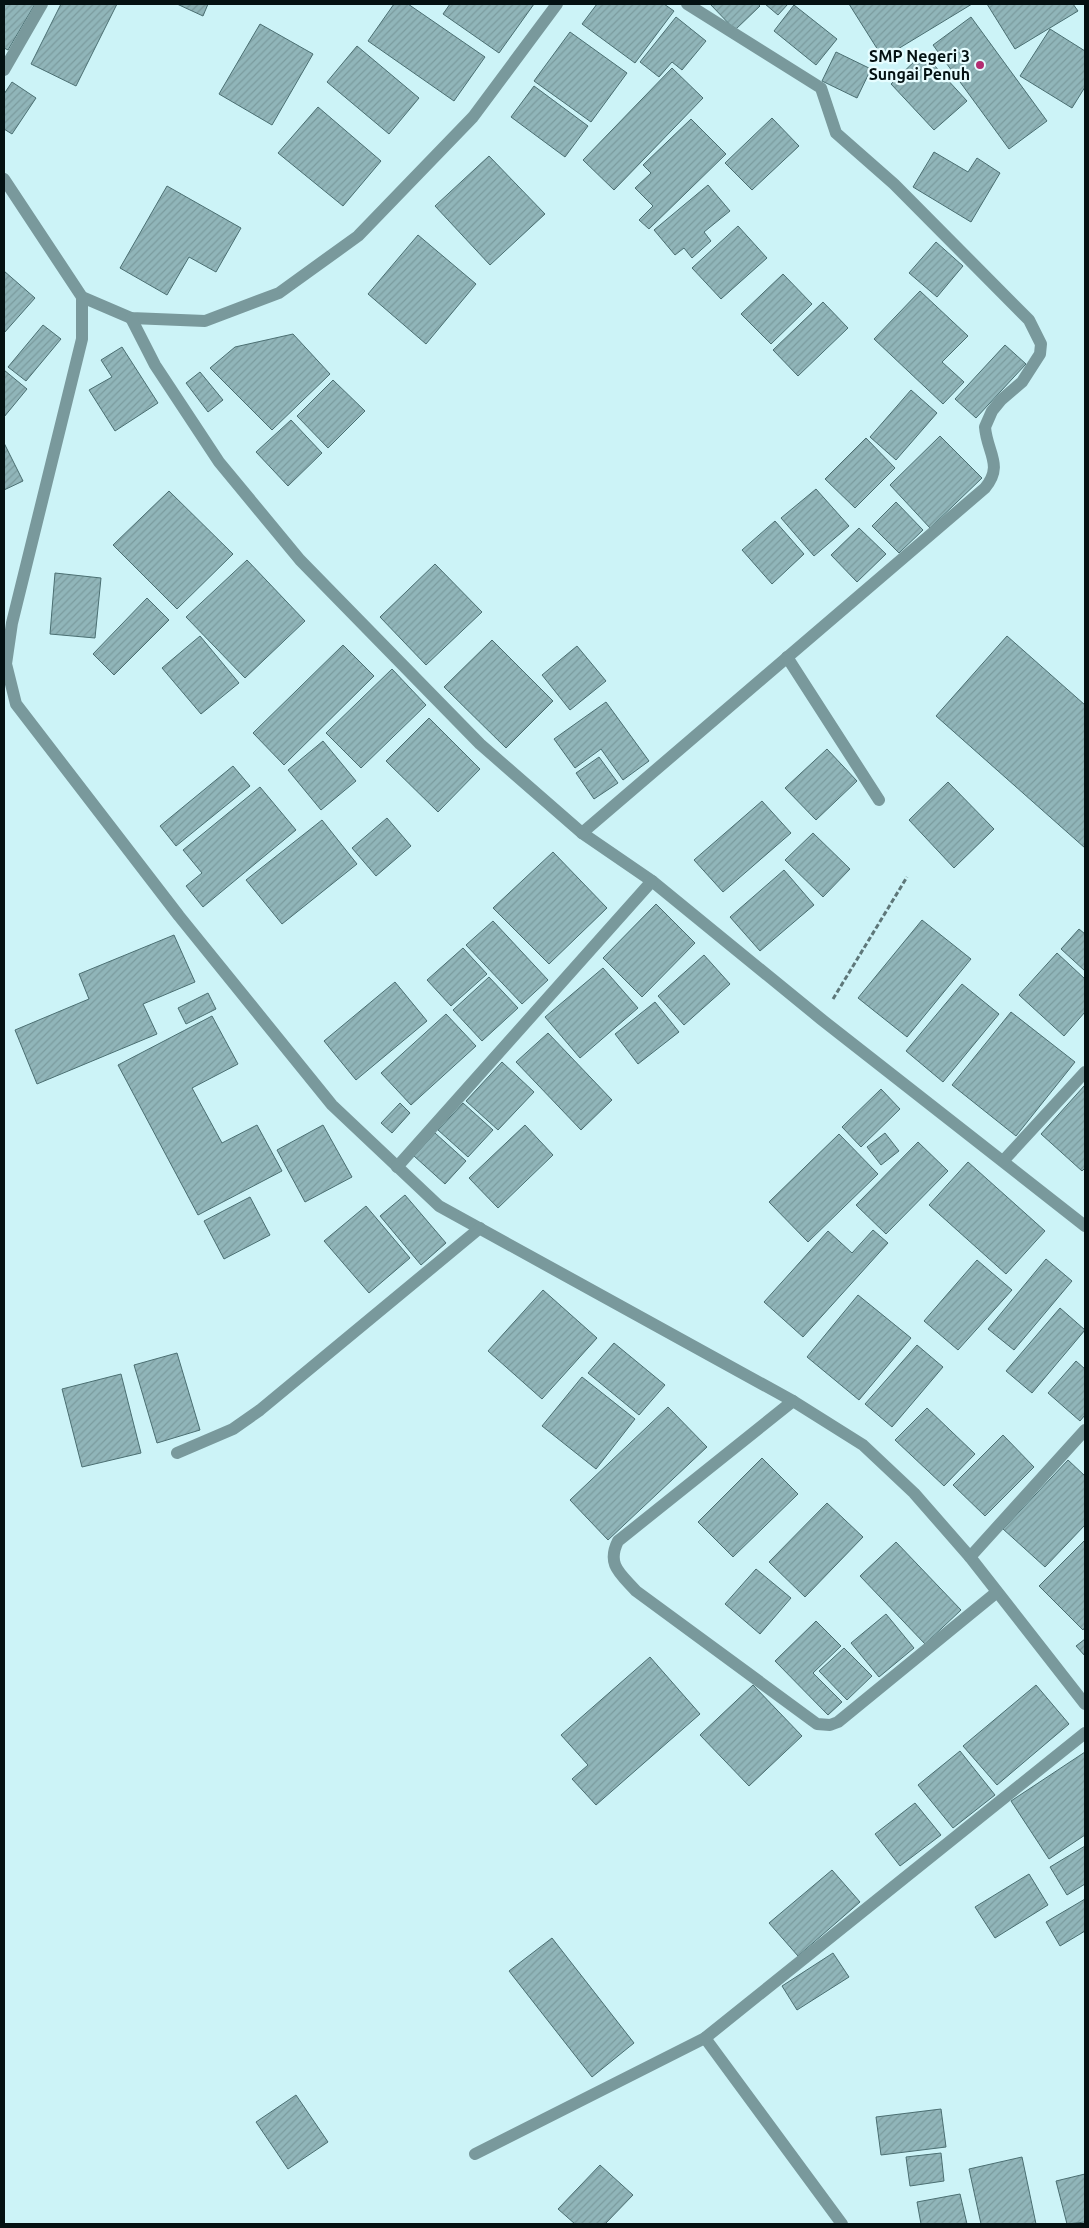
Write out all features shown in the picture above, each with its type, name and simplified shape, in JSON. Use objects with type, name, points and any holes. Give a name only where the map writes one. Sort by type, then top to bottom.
[{"type":"street","points":[[4,70],[42,4]]},
{"type":"street","points":[[4,179],[82,297],[131,318],[205,321],[279,293],[358,236],[473,117],[557,4]]},
{"type":"street","points":[[582,833],[985,488],[994,477],[995,469],[985,427],[1001,400],[1022,382],[1040,354],[1041,344],[1029,320],[894,184],[836,133],[821,88],[687,4]]},
{"type":"street","points":[[82,297],[82,339],[12,623],[5,663],[16,704],[179,916],[332,1105],[398,1168],[439,1206],[793,1401],[862,1445],[914,1493],[970,1557],[1085,1704]]},
{"type":"street","points":[[131,318],[155,365],[219,462],[300,560],[480,744],[582,833],[652,881],[821,1019],[1004,1160],[1085,1226]]},
{"type":"street","points":[[787,657],[879,800]]},
{"type":"street","points":[[398,1168],[652,881]]},
{"type":"street","points":[[1004,1160],[1085,1072]]},
{"type":"street","points":[[177,1453],[233,1429],[260,1410],[480,1228]]},
{"type":"street","points":[[793,1401],[618,1541],[613,1551],[614,1565],[636,1591],[816,1724],[824,1726],[838,1722],[997,1592]]},
{"type":"street","points":[[970,1557],[1085,1430]]},
{"type":"street","points":[[475,2154],[705,2038],[1085,1733]]},
{"type":"street","points":[[705,2038],[842,2224]]},
{"type":"path","points":[[821,1019],[907,877]]},
{"type":"building","points":[[4,4],[35,4],[8,50],[4,48]]},
{"type":"building","points":[[61,4],[117,4],[76,86],[31,64]]},
{"type":"building","points":[[177,4],[208,4],[203,16]]},
{"type":"building","points":[[394,4],[408,4],[485,57],[454,101],[368,41]]},
{"type":"building","points":[[450,4],[534,4],[499,53],[443,14]]},
{"type":"building","points":[[597,4],[664,4],[674,11],[635,63],[582,24]]},
{"type":"building","points":[[710,4],[758,4],[760,6],[735,30]]},
{"type":"building","points":[[765,4],[788,4],[778,15]]},
{"type":"building","points":[[849,4],[972,4],[883,58]]},
{"type":"building","points":[[987,4],[1073,4],[1078,11],[1015,49]]},
{"type":"building","points":[[794,5],[837,39],[816,65],[774,31]]},
{"type":"building","points":[[676,17],[706,41],[682,70],[672,62],[659,77],[640,62]]},
{"type":"building","points":[[971,17],[1047,121],[1009,149],[933,45]]},
{"type":"building","points":[[260,24],[313,54],[272,125],[219,94]]},
{"type":"building","points":[[1050,29],[1085,51],[1085,87],[1072,108],[1020,76]]},
{"type":"building","points":[[570,32],[627,73],[591,122],[534,81]]},
{"type":"building","points":[[357,46],[419,98],[389,134],[327,82]]},
{"type":"building","points":[[836,52],[871,69],[857,98],[822,81]]},
{"type":"building","points":[[923,53],[967,101],[934,130],[891,84]]},
{"type":"building","points":[[672,68],[703,98],[614,190],[583,160]]},
{"type":"building","points":[[12,82],[36,98],[12,134],[4,129],[4,94]]},
{"type":"building","points":[[534,86],[588,126],[565,157],[511,117]]},
{"type":"building","points":[[318,107],[381,161],[343,206],[278,153]]},
{"type":"building","points":[[772,118],[799,146],[752,190],[725,163]]},
{"type":"building","points":[[691,119],[726,154],[649,229],[639,220],[653,206],[635,188],[651,173],[643,165]]},
{"type":"building","points":[[934,152],[968,172],[977,158],[1000,173],[971,222],[913,187]]},
{"type":"building","points":[[489,156],[545,214],[490,265],[435,206]]},
{"type":"building","points":[[708,185],[730,211],[704,232],[711,241],[692,258],[684,248],[675,255],[654,230]]},
{"type":"building","points":[[167,186],[241,228],[216,272],[189,257],[167,295],[120,268]]},
{"type":"building","points":[[738,226],[767,258],[721,299],[692,268]]},
{"type":"building","points":[[418,235],[476,284],[426,344],[368,294]]},
{"type":"building","points":[[936,242],[963,266],[937,297],[909,273]]},
{"type":"building","points":[[4,271],[35,298],[4,333]]},
{"type":"building","points":[[783,274],[812,304],[771,344],[741,314]]},
{"type":"building","points":[[920,291],[968,336],[942,362],[964,382],[943,404],[874,339]]},
{"type":"building","points":[[823,302],[848,328],[798,376],[773,350]]},
{"type":"building","points":[[43,325],[61,339],[26,381],[8,367]]},
{"type":"building","points":[[293,334],[330,374],[272,430],[210,368],[235,347]]},
{"type":"building","points":[[1005,345],[1026,364],[976,418],[955,399]]},
{"type":"building","points":[[122,347],[158,403],[115,431],[89,390],[112,377],[101,360]]},
{"type":"building","points":[[4,370],[27,389],[4,417]]},
{"type":"building","points":[[200,372],[223,400],[208,412],[186,383]]},
{"type":"building","points":[[333,380],[365,411],[328,448],[297,416]]},
{"type":"building","points":[[911,390],[937,413],[896,460],[870,437]]},
{"type":"building","points":[[291,420],[322,453],[288,486],[256,452]]},
{"type":"building","points":[[940,436],[982,478],[930,528],[890,485]]},
{"type":"building","points":[[866,438],[895,468],[855,508],[825,479]]},
{"type":"building","points":[[4,443],[23,481],[4,490]]},
{"type":"building","points":[[816,489],[849,526],[814,556],[781,518]]},
{"type":"building","points":[[169,491],[233,554],[177,609],[113,545]]},
{"type":"building","points":[[896,502],[923,530],[899,553],[872,526]]},
{"type":"building","points":[[775,521],[804,554],[772,584],[742,550]]},
{"type":"building","points":[[859,528],[886,554],[857,582],[831,555]]},
{"type":"building","points":[[247,560],[305,621],[245,678],[186,617]]},
{"type":"building","points":[[435,564],[482,612],[426,665],[380,617]]},
{"type":"building","points":[[55,573],[101,578],[95,638],[50,634]]},
{"type":"building","points":[[147,598],[169,620],[114,675],[93,654]]},
{"type":"building","points":[[200,636],[239,683],[201,714],[162,668]]},
{"type":"building","points":[[1007,636],[1085,705],[1085,848],[936,716]]},
{"type":"building","points":[[492,640],[553,701],[506,748],[444,687]]},
{"type":"building","points":[[343,645],[374,676],[284,765],[253,733]]},
{"type":"building","points":[[577,646],[606,681],[570,710],[542,675]]},
{"type":"building","points":[[392,669],[426,705],[361,768],[326,733]]},
{"type":"building","points":[[606,702],[649,761],[623,780],[601,749],[575,768],[554,739]]},
{"type":"building","points":[[429,718],[480,769],[438,812],[386,761]]},
{"type":"building","points":[[323,741],[356,781],[321,810],[288,770]]},
{"type":"building","points":[[827,749],[857,781],[816,820],[785,788]]},
{"type":"building","points":[[599,757],[618,783],[594,799],[576,773]]},
{"type":"building","points":[[233,766],[250,786],[176,846],[160,826]]},
{"type":"building","points":[[948,782],[994,829],[954,868],[909,820]]},
{"type":"building","points":[[260,787],[296,830],[203,907],[186,886],[202,873],[183,850]]},
{"type":"building","points":[[762,801],[791,833],[723,892],[694,860]]},
{"type":"building","points":[[387,818],[411,846],[376,876],[352,848]]},
{"type":"building","points":[[322,820],[357,864],[282,924],[246,880]]},
{"type":"building","points":[[813,833],[850,869],[823,897],[785,860]]},
{"type":"building","points":[[553,852],[607,908],[549,964],[493,908]]},
{"type":"building","points":[[784,870],[814,905],[760,951],[730,917]]},
{"type":"building","points":[[656,904],[695,943],[642,997],[603,958]]},
{"type":"building","points":[[922,920],[971,959],[907,1037],[858,998]]},
{"type":"building","points":[[493,921],[548,980],[522,1004],[466,945]]},
{"type":"building","points":[[1079,929],[1085,934],[1085,971],[1061,949]]},
{"type":"building","points":[[174,935],[195,982],[143,1004],[157,1034],[37,1084],[15,1030],[89,999],[79,974]]},
{"type":"building","points":[[463,948],[487,974],[451,1006],[427,980]]},
{"type":"building","points":[[1057,953],[1085,979],[1085,1012],[1064,1036],[1019,995]]},
{"type":"building","points":[[704,955],[730,984],[684,1025],[658,996]]},
{"type":"building","points":[[603,968],[638,1008],[580,1058],[545,1017]]},
{"type":"building","points":[[489,977],[518,1008],[482,1041],[453,1010]]},
{"type":"building","points":[[395,982],[427,1021],[356,1080],[324,1041]]},
{"type":"building","points":[[962,984],[999,1014],[943,1082],[906,1051]]},
{"type":"building","points":[[208,993],[216,1009],[186,1024],[178,1008]]},
{"type":"building","points":[[655,1002],[679,1032],[638,1064],[615,1034]]},
{"type":"building","points":[[1011,1012],[1075,1062],[1016,1136],[952,1085]]},
{"type":"building","points":[[446,1014],[476,1046],[411,1105],[381,1073]]},
{"type":"building","points":[[212,1016],[238,1064],[192,1088],[222,1143],[257,1125],[282,1171],[198,1215],[118,1065]]},
{"type":"building","points":[[548,1033],[612,1100],[581,1130],[516,1062]]},
{"type":"building","points":[[502,1062],[534,1092],[498,1130],[466,1101]]},
{"type":"building","points":[[1085,1085],[1085,1168],[1082,1171],[1041,1134]]},
{"type":"building","points":[[881,1089],[900,1109],[861,1147],[842,1127]]},
{"type":"building","points":[[400,1103],[410,1113],[392,1133],[381,1123]]},
{"type":"building","points":[[463,1103],[493,1130],[468,1157],[438,1130]]},
{"type":"building","points":[[323,1125],[352,1177],[305,1202],[277,1150]]},
{"type":"building","points":[[525,1125],[553,1155],[498,1208],[469,1178]]},
{"type":"building","points":[[435,1133],[466,1161],[445,1184],[414,1156]]},
{"type":"building","points":[[885,1133],[899,1151],[881,1165],[867,1147]]},
{"type":"building","points":[[839,1134],[878,1174],[808,1242],[769,1202]]},
{"type":"building","points":[[918,1142],[948,1171],[886,1234],[856,1205]]},
{"type":"building","points":[[968,1162],[1045,1231],[1006,1274],[929,1205]]},
{"type":"building","points":[[405,1195],[446,1243],[421,1265],[380,1216]]},
{"type":"building","points":[[250,1197],[270,1235],[224,1259],[204,1221]]},
{"type":"building","points":[[366,1206],[410,1258],[369,1293],[324,1241]]},
{"type":"building","points":[[873,1230],[888,1243],[803,1337],[764,1302],[828,1231],[852,1253]]},
{"type":"building","points":[[1046,1259],[1072,1281],[1014,1350],[988,1329]]},
{"type":"building","points":[[977,1260],[1012,1290],[958,1350],[924,1321]]},
{"type":"building","points":[[543,1290],[597,1338],[542,1399],[488,1351]]},
{"type":"building","points":[[858,1295],[911,1338],[859,1400],[807,1357]]},
{"type":"building","points":[[1060,1308],[1085,1330],[1032,1393],[1006,1371]]},
{"type":"building","points":[[614,1343],[665,1385],[639,1415],[588,1373]]},
{"type":"building","points":[[917,1345],[943,1367],[892,1427],[865,1404]]},
{"type":"building","points":[[177,1353],[200,1430],[157,1443],[134,1365]]},
{"type":"building","points":[[1076,1361],[1085,1369],[1085,1415],[1080,1421],[1048,1393]]},
{"type":"building","points":[[121,1374],[141,1453],[82,1467],[62,1389]]},
{"type":"building","points":[[582,1377],[635,1419],[596,1469],[542,1426]]},
{"type":"building","points":[[668,1407],[707,1447],[608,1540],[570,1500]]},
{"type":"building","points":[[927,1408],[975,1454],[944,1486],[895,1440]]},
{"type":"building","points":[[1003,1435],[1034,1467],[985,1516],[953,1485]]},
{"type":"building","points":[[762,1458],[798,1494],[733,1557],[698,1522]]},
{"type":"building","points":[[1068,1460],[1085,1476],[1085,1525],[1045,1567],[1003,1529]]},
{"type":"building","points":[[827,1503],[863,1537],[805,1597],[769,1562]]},
{"type":"building","points":[[1085,1540],[1085,1627],[1083,1630],[1039,1586]]},
{"type":"building","points":[[896,1542],[961,1610],[925,1644],[860,1576]]},
{"type":"building","points":[[756,1569],[791,1598],[760,1634],[725,1604]]},
{"type":"building","points":[[886,1614],[914,1648],[879,1677],[851,1643]]},
{"type":"building","points":[[816,1621],[841,1646],[813,1673],[842,1702],[828,1715],[775,1661]]},
{"type":"building","points":[[1085,1639],[1085,1656],[1076,1646]]},
{"type":"building","points":[[844,1648],[872,1676],[847,1700],[819,1671]]},
{"type":"building","points":[[650,1657],[700,1714],[596,1805],[572,1779],[588,1765],[561,1735]]},
{"type":"building","points":[[753,1685],[802,1736],[749,1786],[700,1735]]},
{"type":"building","points":[[1036,1685],[1069,1724],[997,1785],[963,1746]]},
{"type":"building","points":[[960,1751],[995,1795],[953,1828],[918,1785]]},
{"type":"building","points":[[1085,1752],[1085,1835],[1049,1859],[1011,1801]]},
{"type":"building","points":[[915,1803],[941,1835],[900,1866],[875,1834]]},
{"type":"building","points":[[1085,1846],[1085,1884],[1067,1895],[1050,1867]]},
{"type":"building","points":[[832,1870],[860,1902],[798,1956],[769,1923]]},
{"type":"building","points":[[1029,1874],[1048,1905],[995,1938],[975,1907]]},
{"type":"building","points":[[1085,1899],[1085,1931],[1060,1946],[1046,1922]]},
{"type":"building","points":[[552,1938],[634,2043],[592,2077],[509,1971]]},
{"type":"building","points":[[833,1953],[849,1977],[797,2010],[782,1986]]},
{"type":"building","points":[[296,2095],[328,2142],[288,2169],[256,2122]]},
{"type":"building","points":[[941,2109],[946,2147],[881,2155],[876,2117]]},
{"type":"building","points":[[941,2153],[944,2181],[910,2186],[906,2157]]},
{"type":"building","points":[[1022,2157],[1036,2224],[981,2224],[969,2169]]},
{"type":"building","points":[[600,2165],[633,2195],[605,2224],[575,2224],[558,2209]]},
{"type":"building","points":[[1085,2174],[1085,2222],[1067,2224],[1056,2181]]},
{"type":"building","points":[[960,2194],[967,2224],[921,2224],[917,2202]]},
{"type":"place","name":"SMP Negeri 3 Sungai Penuh","points":[[980,65]]}]
